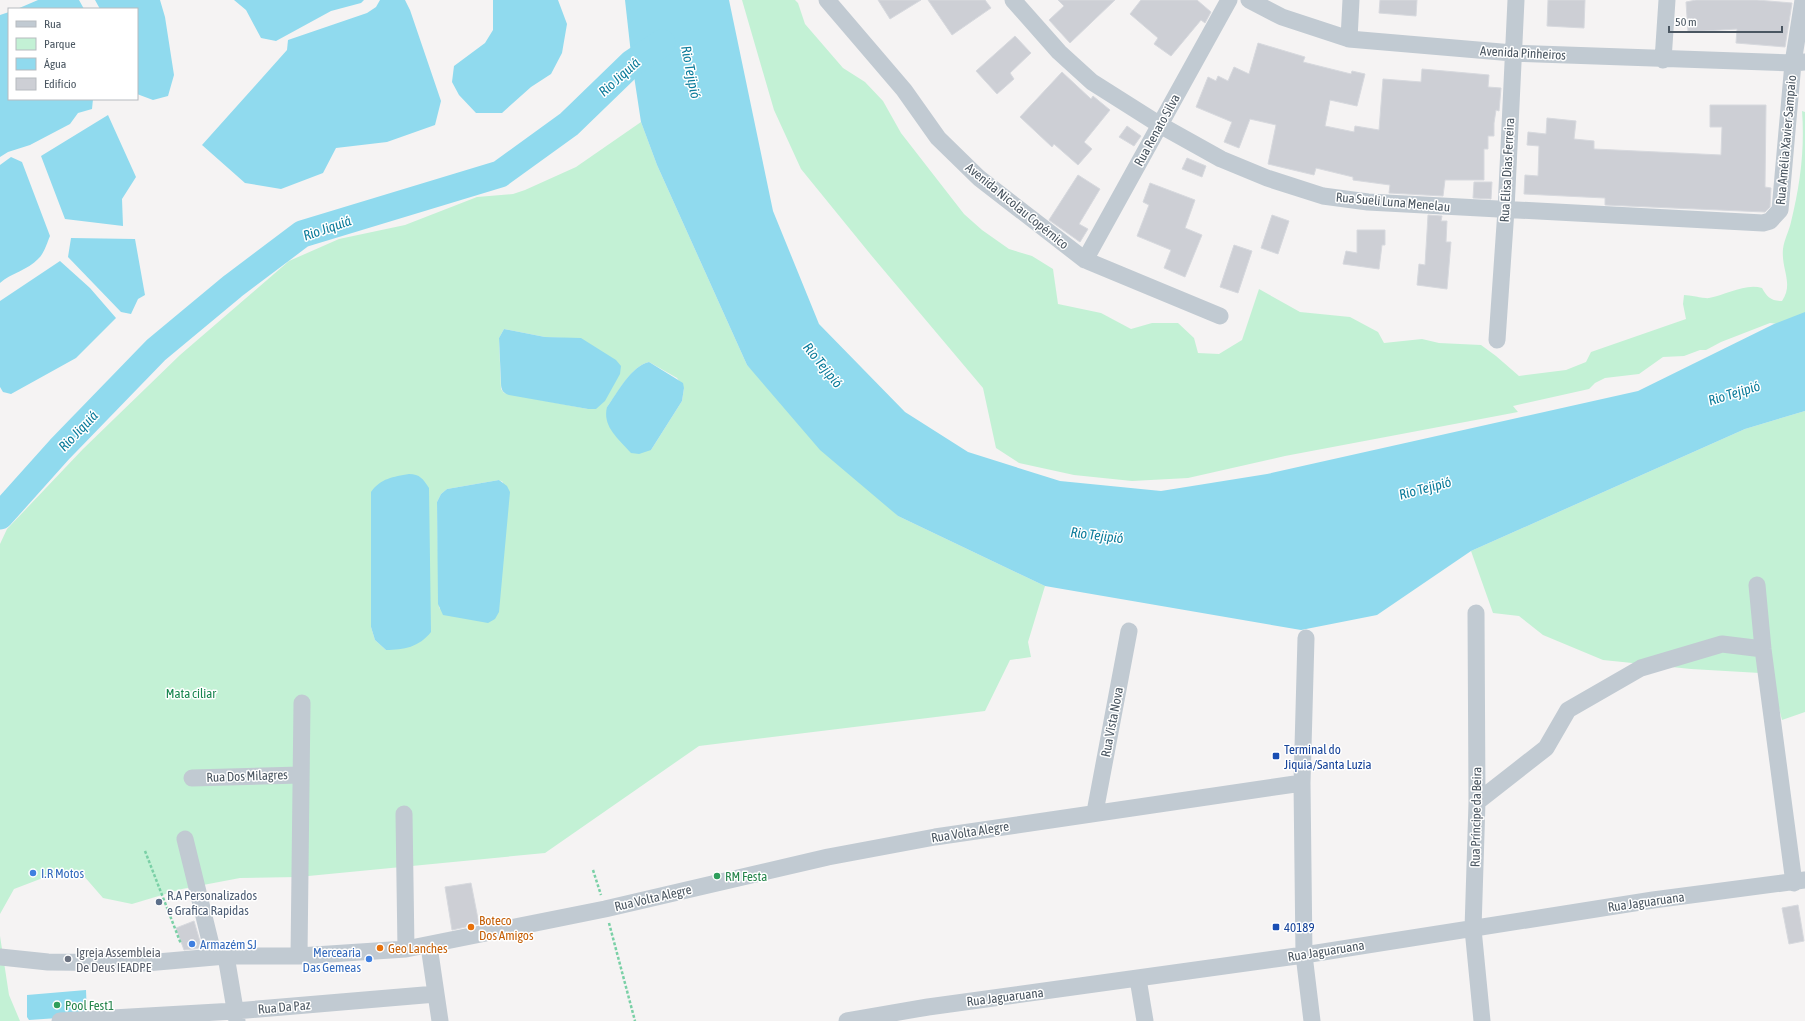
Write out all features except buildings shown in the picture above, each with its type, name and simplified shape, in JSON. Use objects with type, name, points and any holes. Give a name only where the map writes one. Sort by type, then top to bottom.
[{"type":"street","name":"Avenida Nicolau Copérnico","points":[[827,0],[904,90],[938,138],[979,178],[1085,260],[1220,316]]},
{"type":"street","name":"Rua Sueli Luna Menelau","points":[[1013,0],[1059,52],[1092,82],[1160,125],[1221,159],[1267,178],[1323,196],[1368,202],[1763,223]]},
{"type":"street","name":"Rua Renato Silva","points":[[1085,260],[1229,0]]},
{"type":"street","name":"Avenida Pinheiros","points":[[1249,0],[1282,17],[1349,39],[1513,53],[1663,60],[1799,62]]},
{"type":"street","points":[[1349,39],[1351,0]]},
{"type":"street","name":"Rua Elisa Dias Ferreira","points":[[1497,340],[1506,210],[1516,0]]},
{"type":"street","points":[[1663,60],[1667,0]]},
{"type":"street","name":"Rua Amélia Xavier Sampaio","points":[[1763,223],[1770,221],[1780,210],[1799,62],[1803,0]]},
{"type":"street","points":[[1757,585],[1762,649],[1799,882]]},
{"type":"street","name":"Rua Príncipe da Beira","points":[[1476,613],[1477,802],[1473,929],[1482,1021]]},
{"type":"street","name":"Rua Vista Nova","points":[[1095,812],[1129,631]]},
{"type":"street","points":[[1306,638],[1302,783],[1304,955],[1312,1021]]},
{"type":"street","points":[[1477,802],[1546,748],[1568,710],[1641,668],[1722,644],[1762,649]]},
{"type":"street","points":[[299,956],[302,703]]},
{"type":"street","name":"Rua Dos Milagres","points":[[192,778],[301,775]]},
{"type":"street","name":"Rua Volta Alegre","points":[[0,957],[48,962],[146,963],[220,956],[299,956],[406,949],[429,946],[605,909],[828,858],[935,837],[1095,812],[1302,783]]},
{"type":"street","points":[[404,814],[406,949]]},
{"type":"street","points":[[186,840],[236,1016]]},
{"type":"street","name":"Rua Jaguaruana","points":[[847,1021],[928,1007],[1304,955],[1653,900],[1799,882]]},
{"type":"street","points":[[429,946],[440,1021]]},
{"type":"street","points":[[1138,979],[1145,1021]]},
{"type":"street","name":"Rua Da Paz","points":[[60,1021],[236,1016],[436,994]]},
{"type":"path","points":[[145,851],[187,959]]},
{"type":"path","points":[[593,870],[635,1021]]},
{"type":"green space","points":[[742,0],[795,0],[798,3],[805,24],[843,68],[865,82],[883,101],[901,133],[964,214],[982,230],[1009,249],[1032,256],[1053,269],[1058,304],[1101,313],[1131,329],[1152,323],[1178,323],[1194,338],[1198,353],[1219,354],[1242,340],[1259,289],[1300,312],[1350,317],[1378,332],[1384,343],[1422,339],[1439,343],[1481,345],[1519,376],[1566,370],[1586,362],[1591,352],[1686,319],[1683,304],[1684,295],[1709,298],[1742,288],[1756,287],[1762,288],[1772,299],[1782,301],[1787,289],[1783,249],[1794,208],[1801,167],[1803,139],[1802,111],[1805,112],[1805,313],[1778,324],[1770,323],[1721,342],[1706,350],[1700,350],[1684,356],[1663,357],[1639,374],[1605,378],[1595,383],[1589,389],[1513,406],[1518,412],[1285,456],[1188,478],[1132,481],[1074,475],[1019,463],[996,448],[983,388],[801,169],[774,110]]},
{"type":"green space","name":"Mata ciliar","points":[[641,122],[657,165],[747,365],[898,516],[1045,586],[1028,642],[1031,657],[1010,660],[985,711],[699,746],[545,853],[298,877],[240,878],[182,889],[132,904],[103,898],[83,875],[48,876],[14,889],[0,914],[0,544],[7,529],[83,449],[180,355],[289,261],[339,239],[405,225],[477,197],[513,194],[576,167]],"holes":[[[504,329],[545,337],[564,338],[596,409],[588,409],[504,393],[501,389],[499,338]],[[649,362],[677,378],[684,388],[682,401],[651,450],[607,407],[625,381],[642,365]],[[499,480],[503,482],[439,609],[437,502],[441,494],[447,489]],[[371,492],[386,650],[375,640],[371,627]]]},
{"type":"green space","points":[[1805,411],[1805,712],[1782,720],[1772,681],[1760,673],[1691,669],[1603,660],[1543,635],[1519,616],[1493,613],[1471,551],[1745,429]]},
{"type":"green space","points":[[0,936],[9,995],[20,1021],[0,1021]]},
{"type":"water","points":[[38,0],[79,0],[83,8],[19,8]]},
{"type":"water","points":[[95,0],[160,0],[165,17],[174,75],[168,96],[153,100],[138,94],[138,8],[99,8]]},
{"type":"water","points":[[234,0],[364,0],[361,3],[331,11],[276,41],[261,38],[246,10]]},
{"type":"water","points":[[380,0],[405,0],[410,10],[441,101],[435,125],[387,142],[336,148],[323,173],[281,189],[245,183],[202,145],[287,50],[288,40],[367,13],[376,7]]},
{"type":"water","points":[[493,0],[558,0],[567,24],[562,53],[551,74],[531,87],[502,113],[476,113],[459,95],[452,82],[454,66],[485,43],[493,30]]},
{"type":"water","name":"Rio Tejipió","points":[[625,0],[729,0],[773,211],[819,324],[905,412],[968,452],[1060,481],[1161,491],[1267,474],[1638,391],[1774,324],[1805,312],[1805,411],[1745,429],[1471,551],[1377,615],[1301,630],[1045,586],[898,516],[820,450],[747,365],[657,165],[641,122],[632,63]]},
{"type":"water","points":[[8,12],[8,100],[93,100],[92,109],[78,113],[70,124],[30,145],[8,152],[0,157],[0,15]]},
{"type":"water","points":[[108,115],[136,177],[122,199],[123,226],[65,219],[41,156]]},
{"type":"water","points":[[11,157],[22,162],[50,236],[44,251],[34,263],[0,283],[0,165]]},
{"type":"water","points":[[71,238],[135,239],[145,295],[138,299],[131,314],[121,312],[68,257]]},
{"type":"water","points":[[60,261],[90,288],[116,318],[76,358],[11,394],[3,392],[0,387],[0,301]]},
{"type":"water","points":[[504,329],[545,337],[581,338],[616,360],[621,366],[620,374],[605,401],[596,409],[588,409],[509,395],[503,391],[501,385],[499,338]]},
{"type":"water","points":[[649,362],[683,383],[684,388],[682,401],[651,450],[639,454],[631,453],[609,427],[606,414],[607,407],[630,374],[642,365]]},
{"type":"water","points":[[409,474],[416,475],[421,478],[429,488],[431,632],[411,647],[386,650],[375,640],[371,627],[371,492],[383,481],[393,477]]},
{"type":"water","points":[[499,480],[507,486],[510,492],[499,612],[495,619],[488,623],[443,615],[438,604],[437,502],[441,494],[447,489]]},
{"type":"water","name":"Pool Fest1","points":[[86,990],[87,1016],[29,1020],[27,1017],[27,995]]},
{"type":"waterway","name":"Rio Jiquiá","points":[[0,516],[60,449],[156,350],[233,286],[302,234],[500,174],[569,124],[632,63],[662,43]]},
{"type":"place","name":"Terminal do Jiquia/Santa Luzia","points":[[1276,756]]},
{"type":"place","name":"I.R Motos","points":[[33,873]]},
{"type":"place","name":"RM Festa","points":[[717,876]]},
{"type":"place","name":"R.A Personalizados e Grafica Rapidas","points":[[159,902]]},
{"type":"place","name":"Boteco Dos Amigos","points":[[471,927]]},
{"type":"place","name":"40189","points":[[1276,927]]},
{"type":"place","name":"Armazém SJ","points":[[192,944]]},
{"type":"place","name":"Geo Lanches","points":[[380,948]]},
{"type":"place","name":"Igreja Assembleia De Deus IEADPE","points":[[68,959]]},
{"type":"place","name":"Mercearia Das Gemeas","points":[[369,959]]},
{"type":"place","name":"Pool Fest1","points":[[57,1005]]}]
